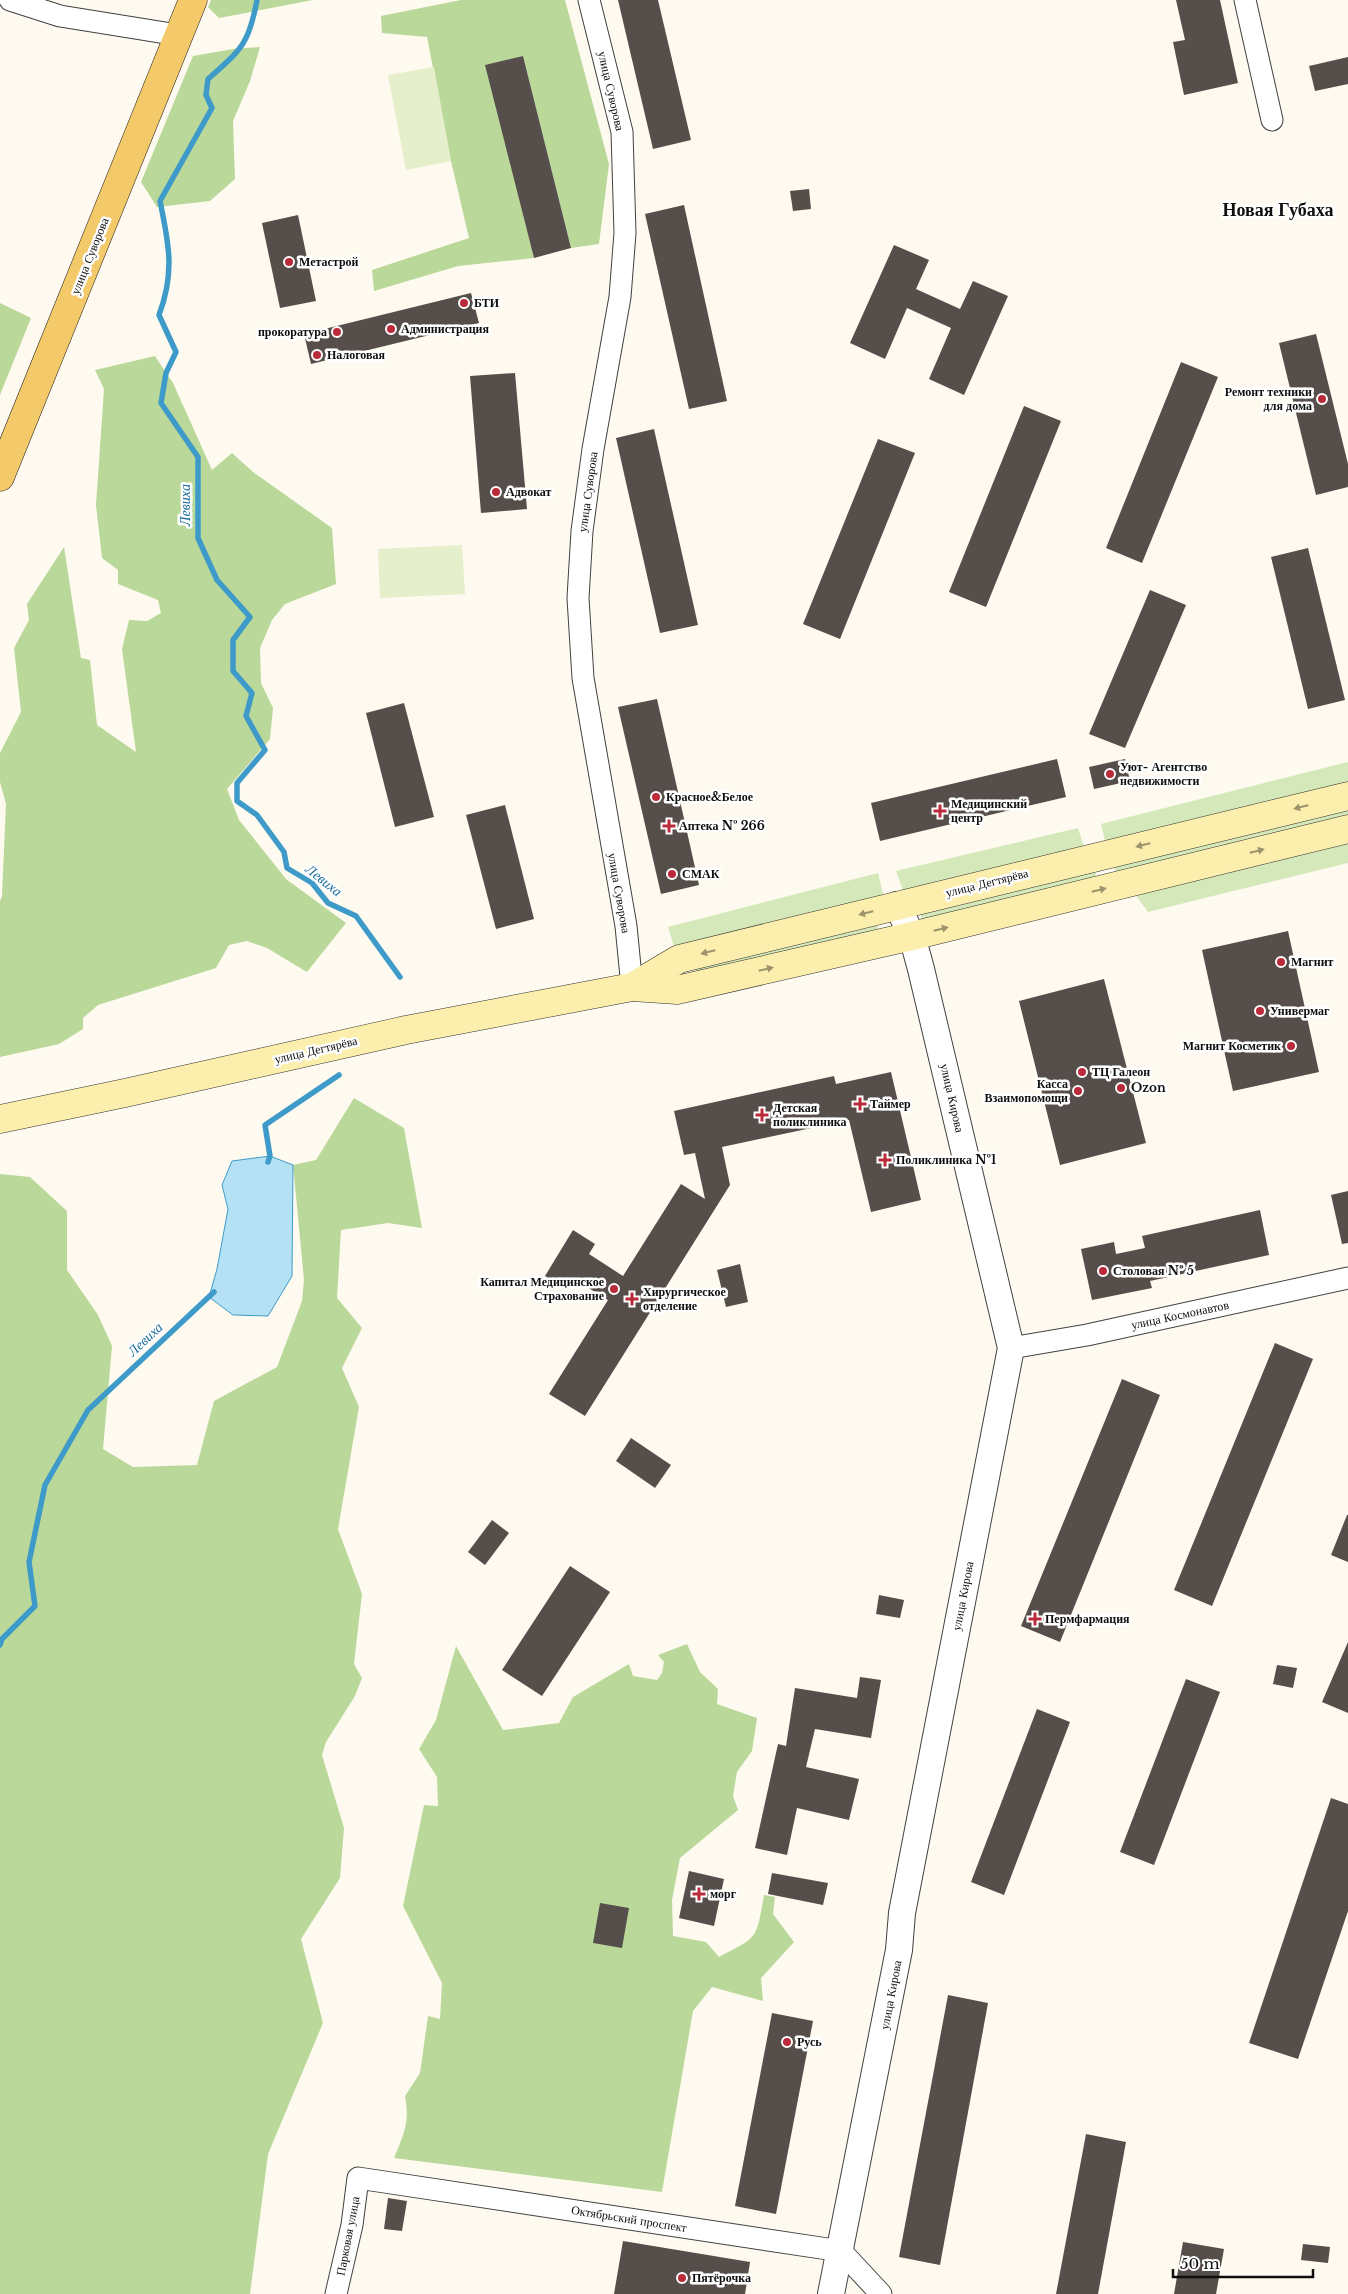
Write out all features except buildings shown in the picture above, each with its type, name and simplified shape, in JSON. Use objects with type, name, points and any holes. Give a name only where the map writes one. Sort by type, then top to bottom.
[{"type":"main road","name":"улица Суворова","points":[[0,477],[193,0]]},
{"type":"main road","name":"улица Дегтярёва","points":[[632,987],[679,959],[1348,796]]},
{"type":"main road","name":"улица Дегтярёва","points":[[0,1119],[406,1030],[632,987],[677,990],[912,936],[1348,829]]},
{"type":"street","points":[[10,0],[60,16],[178,35]]},
{"type":"street","name":"улица Суворова","points":[[590,0],[622,132],[625,233],[620,297],[583,522],[578,598],[583,678],[626,926],[632,987]]},
{"type":"street","points":[[1246,0],[1272,120]]},
{"type":"street","name":"улица Кирова","points":[[831,2294],[900,1950],[902,1913],[1011,1348],[922,970],[912,936],[898,905]]},
{"type":"street","name":"улица Космонавтов","points":[[1011,1348],[1088,1335],[1348,1278]]},
{"type":"street","name":"Октябрьский проспект","points":[[358,2178],[841,2251]]},
{"type":"street","name":"Парковая улица","points":[[336,2294],[352,2225],[358,2178]]},
{"type":"street","points":[[841,2251],[875,2288]]},
{"type":"green space","points":[[211,0],[313,0],[219,18],[208,7]]},
{"type":"green space","points":[[461,0],[565,0],[609,164],[599,244],[571,248],[523,56],[486,65],[534,258],[458,266],[374,291],[372,270],[469,238],[451,161],[427,37],[382,33],[381,16]]},
{"type":"green space","points":[[260,47],[250,81],[233,121],[235,179],[210,201],[157,207],[141,182],[193,56],[233,49]]},
{"type":"green space","points":[[434,67],[451,161],[406,170],[388,75]]},
{"type":"green space","points":[[0,303],[31,318],[0,395]]},
{"type":"green space","points":[[155,356],[173,383],[212,470],[232,453],[253,472],[332,528],[336,584],[285,604],[272,620],[260,648],[261,683],[273,708],[270,739],[227,789],[239,820],[286,879],[346,923],[307,972],[267,948],[247,941],[229,945],[216,968],[98,1005],[83,1018],[83,1029],[59,1044],[0,1057],[0,901],[2,896],[6,804],[0,782],[0,753],[21,712],[14,648],[29,620],[27,604],[64,547],[81,658],[90,660],[97,725],[136,752],[122,649],[129,620],[147,621],[161,613],[158,600],[118,584],[118,570],[102,558],[96,505],[104,389],[95,370]]},
{"type":"green space","points":[[462,545],[465,594],[380,598],[378,549]]},
{"type":"green space","points":[[1348,762],[1348,786],[1106,845],[1101,824]]},
{"type":"green space","points":[[1348,806],[1348,816],[1116,874],[1114,864]]},
{"type":"green space","points":[[1078,828],[1085,850],[904,893],[896,871]]},
{"type":"green space","points":[[1348,840],[1348,863],[1148,912],[1134,893]]},
{"type":"green space","points":[[1094,868],[1097,878],[922,921],[920,911]]},
{"type":"green space","points":[[878,873],[884,898],[675,950],[668,927]]},
{"type":"green space","points":[[876,922],[879,932],[698,976],[695,966]]},
{"type":"green space","points":[[354,1098],[404,1128],[422,1228],[388,1223],[341,1230],[337,1298],[362,1328],[342,1368],[359,1407],[338,1529],[362,1594],[354,1664],[362,1678],[355,1696],[326,1742],[322,1755],[344,1828],[340,1878],[301,1939],[323,2023],[268,2154],[250,2294],[0,2294],[0,1174],[30,1177],[67,1211],[67,1270],[98,1315],[112,1346],[103,1449],[133,1467],[197,1465],[214,1401],[277,1367],[302,1301],[304,1280],[293,1165],[316,1160]]},
{"type":"green space","points":[[687,1644],[700,1672],[718,1689],[717,1704],[757,1718],[752,1751],[737,1772],[733,1796],[738,1810],[680,1858],[672,1900],[673,1936],[706,1942],[719,1957],[742,1945],[754,1935],[764,1895],[775,1897],[773,1914],[794,1942],[761,1978],[763,2001],[712,1987],[693,2011],[662,2192],[394,2158],[405,2128],[407,2113],[405,2096],[420,2073],[428,2016],[440,2019],[442,1983],[403,1906],[424,1805],[438,1806],[437,1777],[419,1749],[436,1720],[456,1646],[503,1730],[559,1723],[573,1697],[629,1664],[633,1676],[657,1680],[662,1673],[664,1662],[658,1655]]},
{"type":"water","points":[[270,1156],[293,1165],[292,1276],[268,1316],[233,1315],[209,1297],[217,1269],[228,1209],[222,1185],[232,1161]]},
{"type":"waterway","name":"Левиха","points":[[257,0],[247,37],[236,53],[208,79],[206,95],[212,108],[160,201],[168,245],[169,272],[159,315],[176,352],[166,373],[161,403],[198,457],[198,538],[217,580],[250,617],[233,640],[233,671],[252,693],[246,716],[265,750],[237,783],[237,801],[257,815],[284,852],[287,868],[312,883],[328,903],[356,916],[400,977]]},
{"type":"waterway","name":"Левиха","points":[[268,1162],[270,1156],[265,1125],[339,1075]]},
{"type":"waterway","name":"Левиха","points":[[0,1645],[2,1639],[35,1606],[29,1562],[45,1485],[88,1410],[214,1292]]},
{"type":"place","name":"Метастрой","points":[[289,262]]},
{"type":"place","name":"БТИ","points":[[464,303]]},
{"type":"place","name":"Администрация","points":[[391,329]]},
{"type":"place","name":"прокоратура","points":[[337,332]]},
{"type":"place","name":"Налоговая","points":[[317,355]]},
{"type":"place","name":"Ремонт техники для дома","points":[[1322,399]]},
{"type":"place","name":"Адвокат","points":[[496,492]]},
{"type":"place","name":"Уют- Агентство недвижимости","points":[[1110,774]]},
{"type":"place","name":"Красное&Белое","points":[[656,797]]},
{"type":"place","name":"Медицинский центр","points":[[940,811]]},
{"type":"place","name":"Аптека № 266","points":[[669,826]]},
{"type":"place","name":"СМАК","points":[[672,874]]},
{"type":"place","name":"Магнит","points":[[1281,962]]},
{"type":"place","name":"Универмаг","points":[[1260,1011]]},
{"type":"place","name":"Магнит Косметик","points":[[1291,1046]]},
{"type":"place","name":"ТЦ Галеон","points":[[1082,1072]]},
{"type":"place","name":"Ozon","points":[[1121,1088]]},
{"type":"place","name":"Касса Взаимопомощи","points":[[1078,1091]]},
{"type":"place","name":"Таймер","points":[[860,1104]]},
{"type":"place","name":"Детская поликлиника","points":[[762,1115]]},
{"type":"place","name":"Поликлиника №1","points":[[885,1160]]},
{"type":"place","name":"Столовая № 5","points":[[1103,1271]]},
{"type":"place","name":"Капитал Медицинское Страхование","points":[[614,1289]]},
{"type":"place","name":"Хирургическое отделение","points":[[632,1299]]},
{"type":"place","name":"Пермфармация","points":[[1035,1619]]},
{"type":"place","name":"морг","points":[[699,1894]]},
{"type":"place","name":"Русь","points":[[787,2042]]},
{"type":"place","name":"Пятёрочка","points":[[682,2278]]},
{"type":"district","name":"Новая Губаха","points":[[1278,210]]}]
